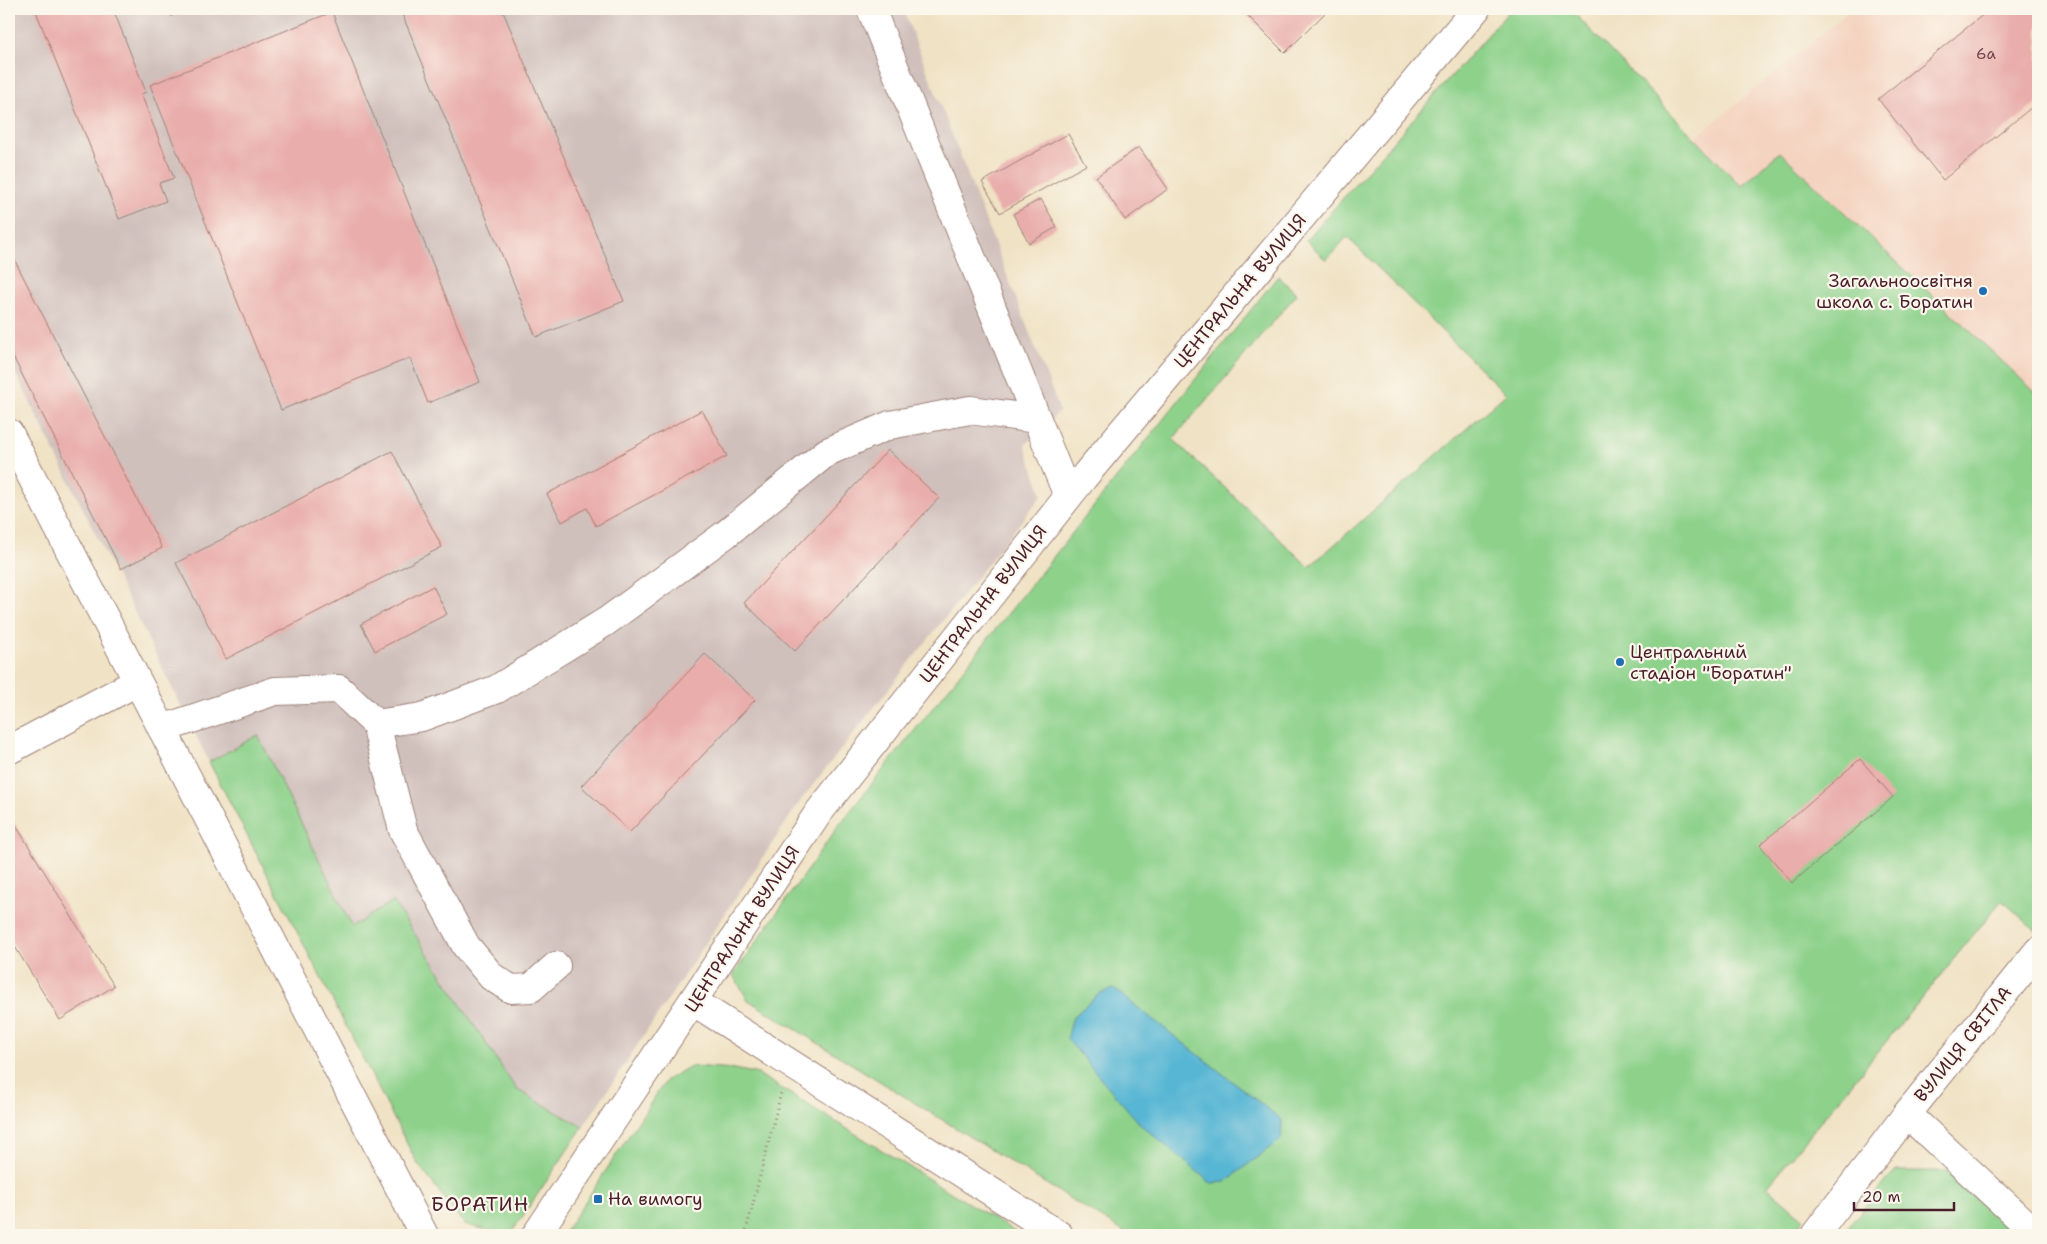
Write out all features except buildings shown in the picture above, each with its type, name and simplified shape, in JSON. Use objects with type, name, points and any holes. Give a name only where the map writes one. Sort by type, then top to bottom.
[{"type":"street","points":[[871,9],[1068,496]]},
{"type":"street","name":"ЦЕНТРАЛЬНА ВУЛИЦЯ","points":[[536,1235],[694,1002],[819,812],[1068,496],[1476,9]]},
{"type":"street","points":[[376,724],[422,717],[497,689],[607,620],[726,534],[827,452],[890,425],[970,410],[1037,419]]},
{"type":"street","points":[[9,433],[136,682],[424,1235]]},
{"type":"street","points":[[9,750],[136,682]]},
{"type":"street","points":[[162,729],[275,691],[339,689],[376,724],[403,830],[466,946],[492,977],[511,989],[531,988],[556,966]]},
{"type":"street","name":"ВУЛИЦЯ СВІТЛА","points":[[1814,1235],[1907,1114],[2038,951]]},
{"type":"street","points":[[694,1002],[1059,1235]]},
{"type":"street","points":[[1907,1114],[2038,1235]]},
{"type":"path","points":[[745,1235],[788,1062]]},
{"type":"shaded area","points":[[9,9],[903,9],[1060,411],[1025,445],[1042,495],[801,800],[583,1127],[516,1089],[393,901],[352,928],[258,735],[209,762],[9,360]]},
{"type":"shaded area","name":"Загальноосвітня школа с. Боратин","points":[[1852,9],[2038,9],[2038,395],[1781,152],[1741,186],[1695,138]]},
{"type":"green space","name":"Центральний стадіон \"Боратин\"","points":[[1511,9],[1570,9],[1741,186],[1780,152],[2038,395],[2038,933],[2002,900],[1767,1187],[1804,1219],[1791,1235],[1129,1235],[748,1000],[733,975],[839,825],[1278,276],[1297,294],[1173,439],[1309,567],[1506,394],[1347,237],[1326,260],[1306,240]]},
{"type":"green space","points":[[258,735],[352,927],[393,901],[516,1089],[583,1127],[510,1235],[465,1225],[417,1163],[209,762]]},
{"type":"green space","points":[[691,1066],[735,1069],[758,1074],[1020,1235],[563,1235],[666,1080]]},
{"type":"green space","points":[[1895,1171],[1947,1171],[2015,1235],[1841,1235]]},
{"type":"water","points":[[1114,989],[1282,1120],[1281,1139],[1225,1182],[1211,1183],[1142,1126],[1067,1039],[1073,1017],[1100,993]]},
{"type":"place","name":"Загальноосвітня школа с. Боратин","points":[[1983,291]]},
{"type":"place","name":"Центральний стадіон \"Боратин\"","points":[[1620,662]]},
{"type":"place","name":"На вимогу","points":[[598,1199]]},
{"type":"district","name":"БОРАТИН","points":[[480,1204]]}]
